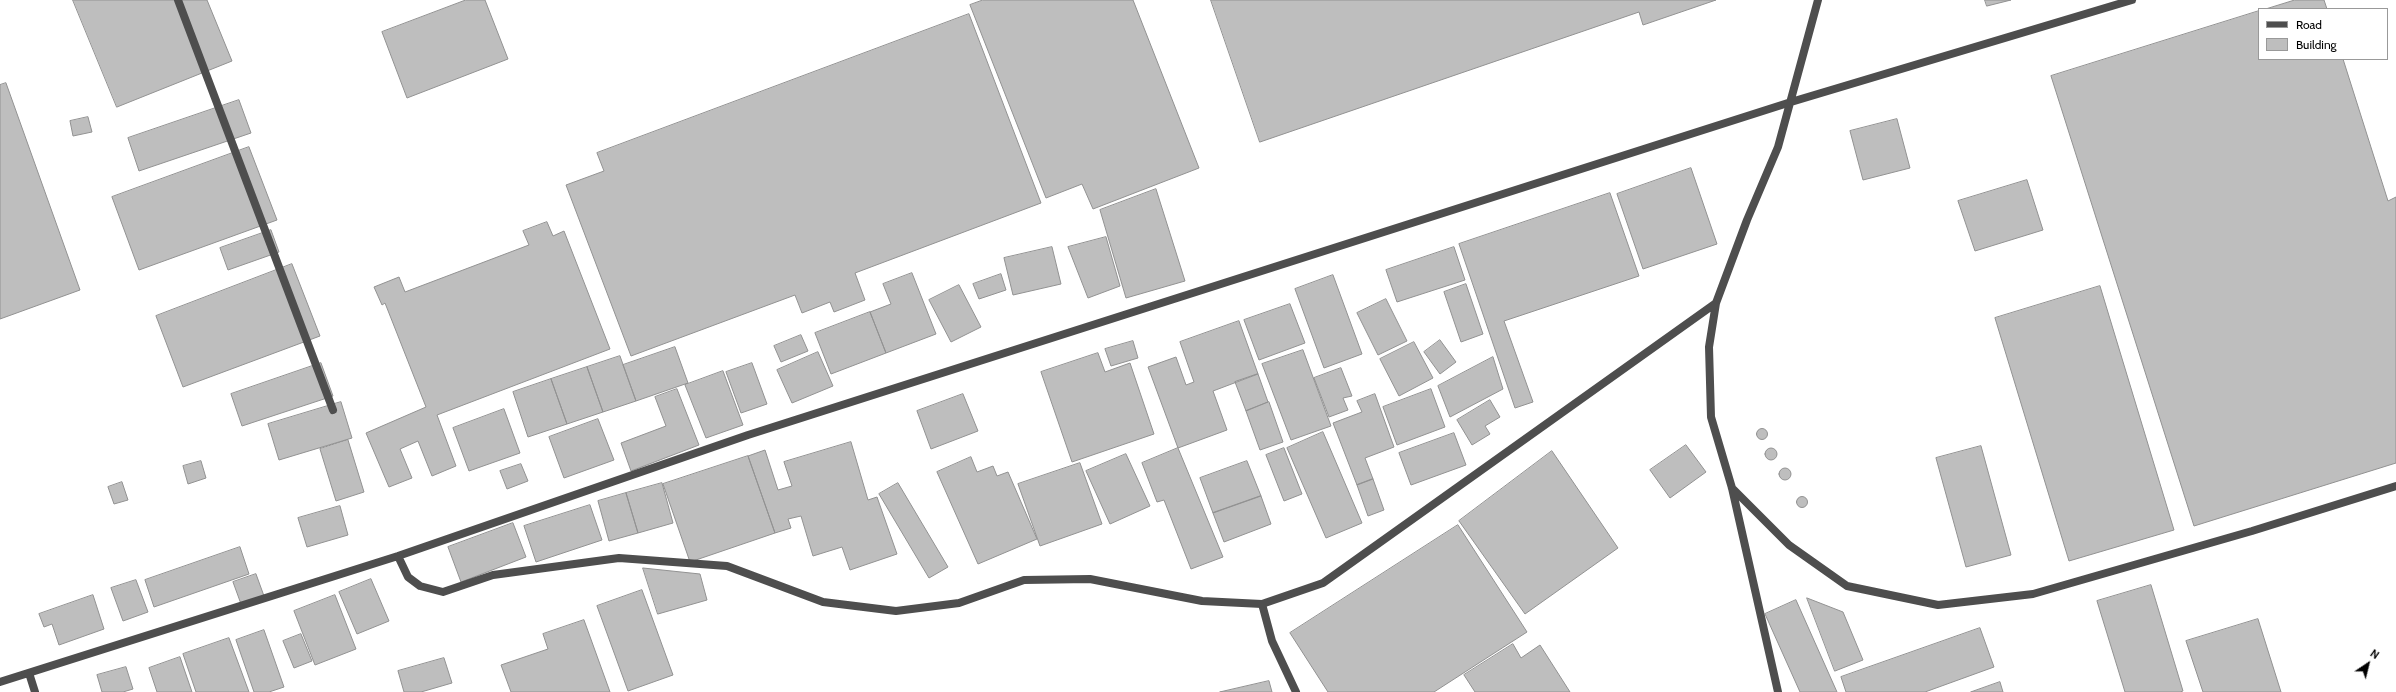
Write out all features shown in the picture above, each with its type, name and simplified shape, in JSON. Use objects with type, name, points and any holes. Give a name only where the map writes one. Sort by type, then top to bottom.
[{"type":"street","points":[[178,0],[333,410]]},
{"type":"street","points":[[1778,692],[1732,488],[1711,417],[1709,347],[1716,303],[1747,220],[1778,147],[1818,0]]},
{"type":"street","points":[[0,682],[398,556],[748,435],[1791,102],[2132,0]]},
{"type":"street","points":[[398,556],[408,577],[420,586],[443,592],[494,575],[618,558],[727,566],[823,602],[896,611],[959,603],[1024,580],[1090,579],[1202,601],[1262,604],[1323,583],[1716,303]]},
{"type":"street","points":[[1732,488],[1789,545],[1847,586],[1938,605],[2033,594],[2252,531],[2396,486]]},
{"type":"street","points":[[1262,604],[1272,641],[1296,692]]},
{"type":"street","points":[[29,673],[35,692]]},
{"type":"building","points":[[73,0],[207,0],[232,61],[117,107]]},
{"type":"building","points":[[466,0],[485,0],[508,59],[407,98],[382,32]]},
{"type":"building","points":[[983,0],[1133,0],[1199,168],[1093,209],[1082,184],[1046,198],[970,5]]},
{"type":"building","points":[[1211,0],[1716,0],[1643,25],[1639,12],[1260,142]]},
{"type":"building","points":[[1985,0],[2011,0],[1987,6]]},
{"type":"building","points":[[2295,0],[2324,0],[2327,8],[2269,8]]},
{"type":"building","points":[[2258,11],[2258,60],[2343,60],[2388,201],[2396,197],[2396,463],[2194,526],[2051,76]]},
{"type":"building","points":[[969,14],[1041,203],[855,273],[865,300],[834,312],[830,302],[802,313],[795,295],[631,356],[566,185],[604,171],[597,153]]},
{"type":"building","points":[[6,83],[80,290],[0,319],[0,85]]},
{"type":"building","points":[[239,100],[251,133],[139,171],[128,138]]},
{"type":"building","points":[[88,117],[92,132],[73,136],[70,121]]},
{"type":"building","points":[[1897,119],[1910,168],[1863,180],[1850,131]]},
{"type":"building","points":[[249,147],[277,220],[139,270],[112,197]]},
{"type":"building","points":[[1691,168],[1717,244],[1643,269],[1617,194]]},
{"type":"building","points":[[2027,180],[2043,230],[1975,251],[1958,201]]},
{"type":"building","points":[[1156,189],[1185,281],[1126,298],[1100,210]]},
{"type":"building","points":[[1610,193],[1639,276],[1504,321],[1533,402],[1515,408],[1459,244]]},
{"type":"building","points":[[547,222],[553,236],[564,231],[610,349],[437,415],[456,466],[432,476],[418,441],[400,449],[412,478],[389,487],[366,433],[426,407],[385,303],[382,305],[374,287],[399,277],[405,292],[529,245],[523,231]]},
{"type":"building","points":[[271,230],[279,252],[228,270],[220,248]]},
{"type":"building","points":[[1106,237],[1120,286],[1088,298],[1068,247]]},
{"type":"building","points":[[1052,247],[1061,284],[1013,295],[1004,258]]},
{"type":"building","points":[[1454,247],[1465,280],[1397,302],[1386,270]]},
{"type":"building","points":[[292,264],[320,336],[183,387],[156,316]]},
{"type":"building","points":[[912,273],[936,334],[886,353],[870,312],[891,304],[883,284]]},
{"type":"building","points":[[1001,274],[1006,290],[979,299],[973,284]]},
{"type":"building","points":[[1333,275],[1362,354],[1324,368],[1295,289]]},
{"type":"building","points":[[1466,284],[1483,334],[1461,342],[1444,292]]},
{"type":"building","points":[[959,285],[981,327],[951,342],[929,300]]},
{"type":"building","points":[[2100,286],[2174,530],[2069,561],[1995,318]]},
{"type":"building","points":[[1386,299],[1407,341],[1378,355],[1357,313]]},
{"type":"building","points":[[1290,304],[1305,343],[1259,360],[1244,320]]},
{"type":"building","points":[[870,312],[886,353],[831,374],[815,333]]},
{"type":"building","points":[[1239,321],[1258,374],[1213,391],[1227,430],[1178,448],[1148,367],[1176,357],[1186,385],[1194,382],[1180,342]]},
{"type":"building","points":[[801,335],[808,351],[781,362],[774,346]]},
{"type":"building","points":[[1440,340],[1456,362],[1440,374],[1424,352]]},
{"type":"building","points":[[1133,341],[1138,358],[1111,366],[1105,349]]},
{"type":"building","points":[[1414,342],[1433,378],[1399,396],[1380,359]]},
{"type":"building","points":[[675,347],[688,383],[636,401],[623,365]]},
{"type":"building","points":[[1303,350],[1331,426],[1291,440],[1262,364]]},
{"type":"building","points":[[818,352],[833,386],[792,403],[777,370]]},
{"type":"building","points":[[1098,353],[1105,372],[1130,363],[1154,434],[1072,462],[1041,372]]},
{"type":"building","points":[[620,356],[636,401],[603,412],[587,367]]},
{"type":"building","points":[[1493,357],[1503,389],[1450,417],[1438,386]]},
{"type":"building","points":[[321,363],[333,396],[242,426],[231,394]]},
{"type":"building","points":[[752,363],[767,404],[741,413],[726,372]]},
{"type":"building","points":[[587,367],[603,412],[567,424],[551,379]]},
{"type":"building","points":[[1341,368],[1352,396],[1343,398],[1348,410],[1329,417],[1314,378]]},
{"type":"building","points":[[723,371],[743,425],[706,438],[685,385]]},
{"type":"building","points":[[1258,374],[1268,402],[1246,411],[1235,382]]},
{"type":"building","points":[[551,379],[567,424],[528,437],[513,392]]},
{"type":"building","points":[[677,389],[699,445],[631,471],[621,443],[666,426],[655,397]]},
{"type":"building","points":[[1431,389],[1445,427],[1397,445],[1383,407]]},
{"type":"building","points":[[963,394],[978,431],[931,449],[917,411]]},
{"type":"building","points":[[1375,394],[1394,447],[1365,458],[1373,479],[1357,485],[1333,423],[1362,412],[1357,401]]},
{"type":"building","points":[[1490,400],[1500,417],[1485,426],[1490,434],[1472,445],[1457,420]]},
{"type":"building","points":[[341,402],[352,438],[279,460],[268,424]]},
{"type":"building","points":[[1269,402],[1283,442],[1260,450],[1246,411]]},
{"type":"building","points":[[504,409],[520,453],[469,471],[453,428]]},
{"type":"building","points":[[598,419],[614,460],[564,478],[549,437]]},
{"type":"building","points":[[1762,428],[1766,430],[1768,434],[1766,438],[1762,440],[1758,438],[1756,434],[1758,430]]},
{"type":"building","points":[[1323,432],[1362,523],[1326,538],[1287,448]]},
{"type":"building","points":[[1454,433],[1466,465],[1411,485],[1399,453]]},
{"type":"building","points":[[348,440],[364,492],[336,501],[320,449]]},
{"type":"building","points":[[851,442],[868,500],[877,497],[897,554],[850,570],[842,547],[813,556],[801,516],[788,519],[791,528],[775,533],[748,456],[765,450],[778,490],[792,486],[784,462]]},
{"type":"building","points":[[1686,445],[1706,472],[1670,498],[1650,470]]},
{"type":"building","points":[[1981,446],[2011,555],[1966,567],[1936,458]]},
{"type":"building","points":[[1178,448],[1223,557],[1191,569],[1164,500],[1157,502],[1142,463]]},
{"type":"building","points":[[1284,448],[1302,494],[1284,501],[1266,455]]},
{"type":"building","points":[[1771,448],[1775,450],[1777,454],[1775,458],[1771,460],[1767,458],[1765,454],[1767,450]]},
{"type":"building","points":[[1552,451],[1618,548],[1525,614],[1459,521]]},
{"type":"building","points":[[1126,454],[1150,506],[1110,524],[1086,471]]},
{"type":"building","points":[[748,456],[775,533],[690,562],[663,484]]},
{"type":"building","points":[[971,457],[977,472],[993,466],[997,476],[1008,472],[1037,539],[978,564],[937,472]]},
{"type":"building","points":[[201,461],[206,478],[188,484],[183,466]]},
{"type":"building","points":[[1247,461],[1261,496],[1213,513],[1200,478]]},
{"type":"building","points":[[1080,463],[1102,524],[1040,546],[1018,484]]},
{"type":"building","points":[[521,464],[528,481],[507,489],[500,471]]},
{"type":"building","points":[[1785,468],[1789,470],[1791,474],[1789,478],[1785,480],[1781,478],[1779,474],[1781,470]]},
{"type":"building","points":[[1373,479],[1384,510],[1368,516],[1357,485]]},
{"type":"building","points":[[122,482],[128,500],[114,504],[108,487]]},
{"type":"building","points":[[662,483],[673,523],[638,533],[626,493]]},
{"type":"building","points":[[898,483],[948,567],[929,578],[879,494]]},
{"type":"building","points":[[626,493],[638,533],[609,541],[598,501]]},
{"type":"building","points":[[1261,496],[1271,524],[1224,542],[1213,513]]},
{"type":"building","points":[[1802,496],[1806,498],[1808,502],[1806,506],[1802,508],[1798,506],[1796,502],[1798,498]]},
{"type":"building","points":[[590,505],[602,540],[536,562],[524,526]]},
{"type":"building","points":[[340,506],[348,535],[307,547],[298,518]]},
{"type":"building","points":[[513,523],[526,557],[461,582],[448,547]]},
{"type":"building","points":[[1458,525],[1527,632],[1434,692],[1328,692],[1290,633]]},
{"type":"building","points":[[240,547],[249,574],[154,607],[145,580]]},
{"type":"building","points":[[643,568],[700,574],[707,600],[658,614]]},
{"type":"building","points":[[256,574],[264,596],[241,604],[233,582]]},
{"type":"building","points":[[371,579],[389,621],[357,634],[339,592]]},
{"type":"building","points":[[136,580],[148,612],[123,621],[111,588]]},
{"type":"building","points":[[2151,585],[2183,691],[2180,692],[2125,692],[2097,601]]},
{"type":"building","points":[[642,590],[673,675],[628,691],[597,606]]},
{"type":"building","points":[[93,595],[104,629],[59,645],[52,624],[44,627],[39,614]]},
{"type":"building","points":[[335,595],[356,649],[315,665],[294,611]]},
{"type":"building","points":[[1807,598],[1843,612],[1863,660],[1835,671]]},
{"type":"building","points":[[1796,600],[1837,692],[1800,692],[1765,614]]},
{"type":"building","points":[[2258,619],[2281,692],[2203,692],[2186,641]]},
{"type":"building","points":[[584,620],[610,692],[511,692],[501,665],[548,649],[543,634]]},
{"type":"building","points":[[1980,628],[1994,667],[1925,692],[1846,692],[1841,677]]},
{"type":"building","points":[[264,630],[284,687],[269,692],[254,692],[236,640]]},
{"type":"building","points":[[301,634],[312,661],[294,668],[283,641]]},
{"type":"building","points":[[229,638],[249,692],[196,692],[183,654]]},
{"type":"building","points":[[1513,644],[1521,658],[1540,645],[1570,692],[1475,692],[1464,675]]},
{"type":"building","points":[[180,657],[192,692],[157,692],[149,668]]},
{"type":"building","points":[[444,658],[452,683],[421,692],[404,692],[398,671]]},
{"type":"building","points":[[126,667],[133,689],[123,692],[102,692],[97,675]]},
{"type":"building","points":[[1269,681],[1272,692],[1220,692]]},
{"type":"building","points":[[2000,682],[2003,692],[1971,692]]}]
